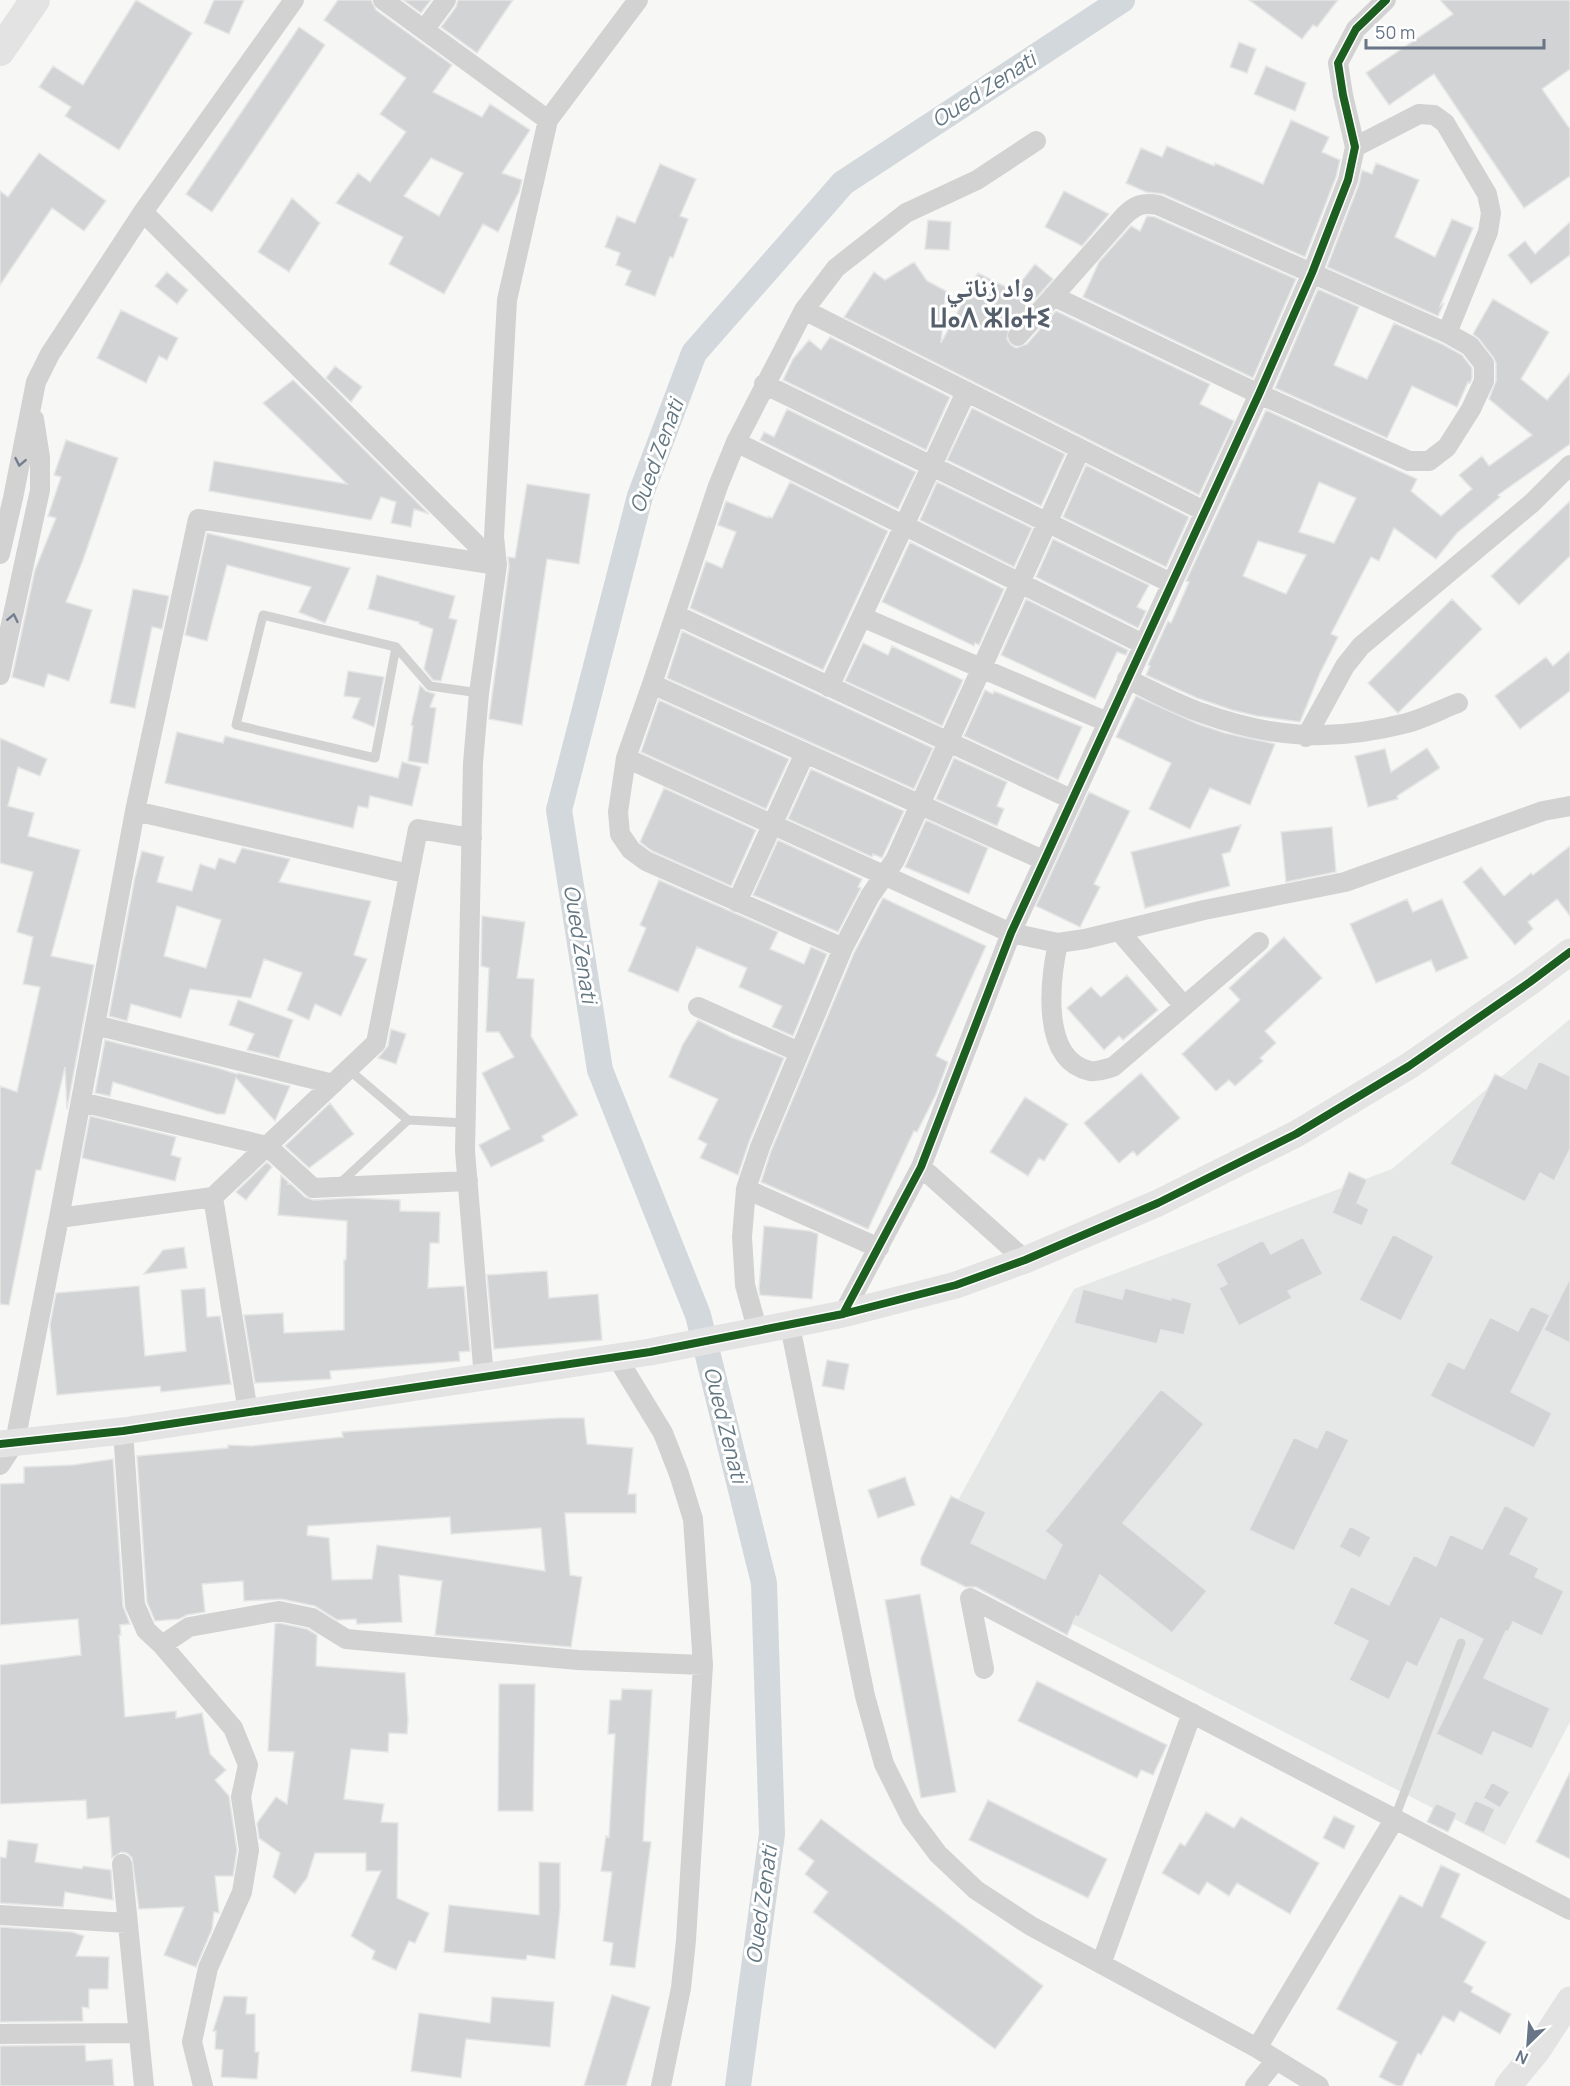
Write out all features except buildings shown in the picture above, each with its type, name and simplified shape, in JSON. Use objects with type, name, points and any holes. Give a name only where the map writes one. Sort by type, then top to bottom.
[{"type":"main road","points":[[0,51],[35,0]]},
{"type":"street","points":[[0,554],[36,382],[50,354],[143,212],[294,0]]},
{"type":"street","points":[[383,0],[548,120]]},
{"type":"street","points":[[424,30],[446,0]]},
{"type":"street","points":[[484,1378],[465,1151],[473,763],[479,693],[496,565],[494,537],[507,300],[548,120],[638,0]]},
{"type":"street","points":[[843,1314],[921,1167],[1011,933],[1259,394],[1312,273],[1348,180],[1355,147],[1338,63],[1356,29],[1386,0]]},
{"type":"street","points":[[1355,147],[1419,114],[1434,115],[1445,123],[1487,194],[1491,213],[1488,232],[1448,333]]},
{"type":"street","points":[[843,948],[646,861],[631,850],[620,834],[618,812],[626,758],[718,486],[764,384],[804,310],[836,268],[906,213],[977,180],[1036,141]]},
{"type":"street","points":[[1018,336],[1053,296],[1129,211],[1134,206],[1146,203],[1168,210],[1448,333],[1470,346],[1484,364],[1484,381],[1471,409],[1447,447],[1429,461],[1409,461],[1259,394],[1053,296]]},
{"type":"street","points":[[143,212],[496,565]]},
{"type":"street","points":[[804,310],[1204,511]]},
{"type":"street","points":[[764,384],[1171,583]]},
{"type":"street","points":[[829,687],[966,392]]},
{"type":"street","points":[[0,675],[40,490],[40,457],[32,404]]},
{"type":"street","points":[[736,442],[1143,644]]},
{"type":"street","points":[[750,1334],[742,1237],[746,1189],[760,1148],[843,948],[870,897],[886,876],[920,805],[1080,450]]},
{"type":"street","points":[[1306,737],[1346,666],[1361,646],[1532,503],[1570,465]]},
{"type":"street","points":[[0,1465],[8,1443],[59,1218],[135,811],[198,519],[496,565]]},
{"type":"street","points":[[676,615],[1071,799]]},
{"type":"street","points":[[862,617],[1107,722]]},
{"type":"street","points":[[1127,679],[1200,712],[1255,730],[1306,737],[1358,734],[1410,722],[1458,703]]},
{"type":"street","points":[[652,684],[1043,860]]},
{"type":"street","points":[[737,902],[805,753]]},
{"type":"street","points":[[626,758],[1011,933],[1058,943],[1085,939],[1204,910],[1345,882],[1543,811],[1570,806]]},
{"type":"street","points":[[135,811],[409,874]]},
{"type":"street","points":[[59,1218],[213,1197],[376,1043],[417,829],[472,838]]},
{"type":"street","points":[[1119,931],[1184,1006]]},
{"type":"street","points":[[1058,943],[1052,970],[1054,1027],[1060,1047],[1072,1064],[1092,1072],[1113,1067],[1259,942]]},
{"type":"street","points":[[8,1443],[123,1431],[650,1352],[790,1326],[956,1285],[1025,1260],[1158,1203],[1296,1134],[1409,1066],[1570,952]]},
{"type":"street","points":[[698,1007],[800,1052]]},
{"type":"street","points":[[95,1025],[333,1084]]},
{"type":"street","points":[[81,1102],[267,1146],[312,1188],[468,1181]]},
{"type":"street","points":[[921,1167],[1025,1260]]},
{"type":"street","points":[[746,1189],[879,1248]]},
{"type":"street","points":[[213,1197],[248,1412]]},
{"type":"street","points":[[790,1326],[865,1696],[884,1764],[911,1818],[938,1854],[976,1890],[1031,1926],[1257,2049],[1319,2086]]},
{"type":"street","points":[[616,1356],[663,1433],[693,1520],[703,1665],[682,1979],[661,2086]]},
{"type":"street","points":[[123,1431],[135,1605],[146,1630],[162,1645],[233,1728],[248,1765],[241,1797],[249,1850],[242,1892],[208,1968],[192,2042],[202,2086]]},
{"type":"street","points":[[984,1669],[970,1598],[1570,1910]]},
{"type":"street","points":[[162,1645],[189,1627],[279,1611],[312,1617],[346,1639],[578,1660],[703,1665]]},
{"type":"street","points":[[1101,1964],[1192,1713]]},
{"type":"street","points":[[1257,2049],[1394,1820]]},
{"type":"street","points":[[122,1864],[144,2086]]},
{"type":"street","points":[[0,1915],[127,1923]]},
{"type":"street","points":[[1508,2086],[1537,2051],[1570,2000]]},
{"type":"street","points":[[0,2034],[139,2033]]},
{"type":"street","points":[[1255,2086],[1276,2060]]},
{"type":"lane","points":[[396,647],[375,758],[236,724],[263,615],[396,647],[430,686],[479,693]]},
{"type":"lane","points":[[348,1069],[408,1119],[466,1123]]},
{"type":"lane","points":[[336,1187],[408,1119]]},
{"type":"lane","points":[[1394,1820],[1461,1643]]},
{"type":"shaded area","points":[[1570,1019],[1570,1722],[1505,1845],[930,1551],[1074,1289],[1392,1169]]},
{"type":"waterway","name":"Oued Zenati","points":[[738,2086],[772,1834],[764,1583],[698,1315],[600,1070],[559,810],[640,496],[694,353],[843,183],[1122,0]]},
{"type":"cycle path","points":[[843,1314],[921,1167],[1011,933],[1259,394],[1312,273],[1348,180],[1355,147],[1338,63],[1356,29],[1386,0]]},
{"type":"cycle path","points":[[0,1444],[123,1431],[650,1352],[843,1314],[956,1285],[1025,1260],[1158,1203],[1296,1134],[1409,1066],[1570,952]]},
{"type":"district","name":"واد زناتي ⵡⴰⴷ ⵣⵏⴰⵜⵉ","points":[[990,303]]}]
